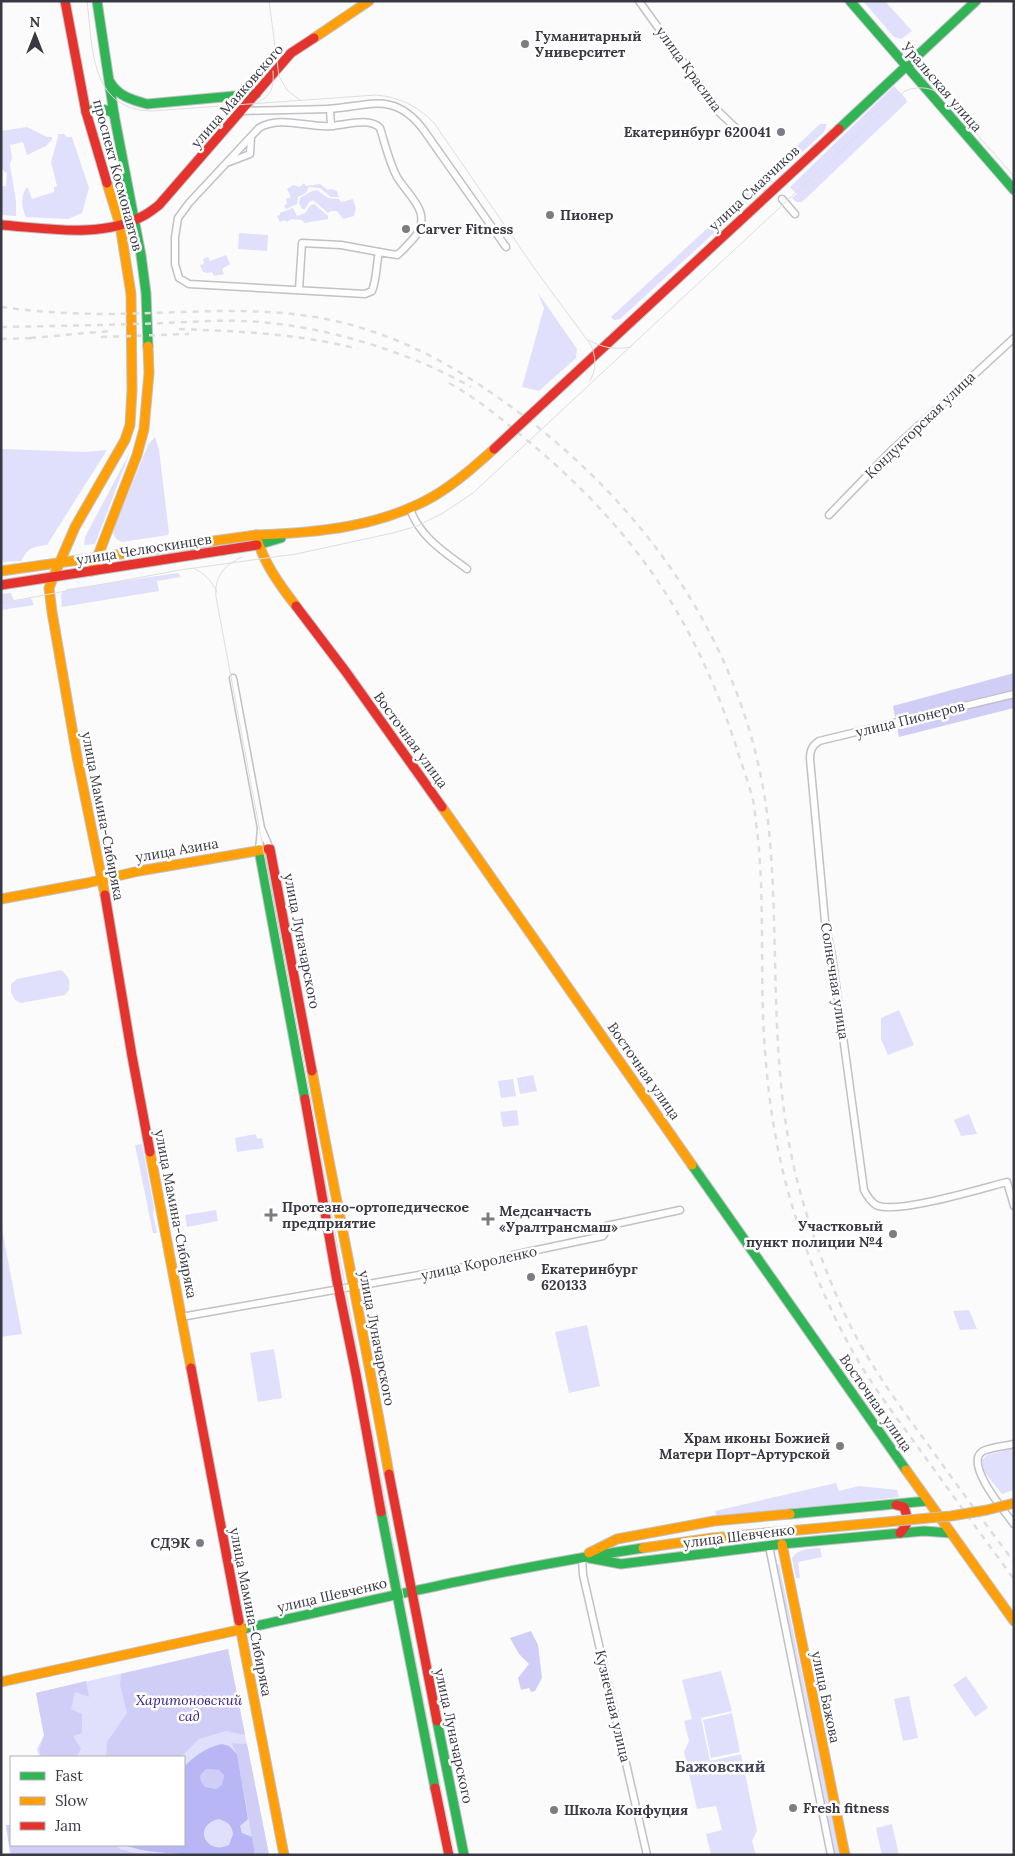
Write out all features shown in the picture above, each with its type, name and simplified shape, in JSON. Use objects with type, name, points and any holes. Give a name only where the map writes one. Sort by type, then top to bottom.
[{"type":"main road","name":"проспект Космонавтов","points":[[53,578],[75,527],[120,450],[130,425],[132,390],[131,294],[128,268],[120,225],[86,112],[65,1]]},
{"type":"main road","name":"проспект Космонавтов","points":[[92,571],[137,455],[147,410],[149,373],[146,293],[136,220],[114,114],[96,1]]},
{"type":"main road","name":"улица Маяковского","points":[[1,225],[99,229],[120,225],[148,214],[159,205],[291,53],[369,1]]},
{"type":"main road","name":"Уральская улица","points":[[850,1],[1014,190]]},
{"type":"main road","name":"улица Смазчиков","points":[[552,395],[976,1]]},
{"type":"main road","points":[[109,80],[115,89],[122,94],[147,104],[256,94]]},
{"type":"main road","points":[[86,112],[100,108],[107,109],[114,114]]},
{"type":"main road","name":"улица Челюскинцев","points":[[1,585],[257,545],[290,535],[352,525],[410,509],[470,472],[552,395]]},
{"type":"main road","name":"улица Челюскинцев","points":[[1,572],[256,535],[290,535]]},
{"type":"main road","name":"Восточная улица","points":[[256,535],[257,545],[263,559],[275,577],[342,666],[508,900],[927,1501],[1014,1621]]},
{"type":"main road","name":"улица Мамина-Сибиряка","points":[[53,578],[49,588],[53,619],[77,758],[102,879],[132,1056],[284,1855]]},
{"type":"main road","name":"улица Азина","points":[[1,899],[131,872],[270,849]]},
{"type":"main road","name":"улица Луначарского","points":[[270,849],[341,1228],[366,1346],[398,1526],[464,1855]]},
{"type":"main road","name":"улица Луначарского","points":[[259,850],[397,1595],[449,1855]]},
{"type":"main road","name":"улица Шевченко","points":[[582,1557],[617,1540],[714,1521],[927,1501]]},
{"type":"main road","name":"улица Шевченко","points":[[1,1682],[412,1591],[582,1557],[712,1538],[951,1516],[1014,1503]]},
{"type":"main road","points":[[893,1504],[904,1507],[908,1517],[906,1527],[900,1533]]},
{"type":"main road","name":"улица Шевченко","points":[[582,1557],[621,1564],[782,1544],[924,1531],[951,1533]]},
{"type":"main road","name":"улица Бажова","points":[[782,1544],[845,1855]]},
{"type":"street","name":"улица Красина","points":[[639,1],[719,112],[742,134]]},
{"type":"street","points":[[242,111],[330,109],[373,103],[393,106],[407,113],[423,129],[506,247]]},
{"type":"street","points":[[330,109],[331,126]]},
{"type":"street","points":[[299,290],[302,243],[341,245],[397,255],[403,251],[418,232],[421,224],[421,214],[418,206],[397,176],[380,128],[376,124],[368,122],[319,127],[292,123],[263,126],[188,203],[178,218],[175,237],[176,274],[183,282],[189,284],[365,294],[372,291],[375,283],[376,262],[379,252]]},
{"type":"street","points":[[228,162],[250,154],[251,137]]},
{"type":"street","points":[[782,199],[795,214]]},
{"type":"street","name":"Кондукторская улица","points":[[829,514],[891,450],[1014,338]]},
{"type":"street","points":[[410,509],[419,529],[438,548],[468,569]]},
{"type":"street","name":"улица Луначарского","points":[[233,678],[261,828],[270,849]]},
{"type":"street","name":"улица Пионеров","points":[[810,751],[819,741],[1014,694]]},
{"type":"street","name":"Солнечная улица","points":[[810,751],[810,773],[825,921],[834,964],[864,1190],[869,1199],[877,1206],[888,1208],[909,1206],[1007,1182],[1014,1206]]},
{"type":"street","name":"улица Луначарского","points":[[259,850],[261,828]]},
{"type":"street","name":"улица Короленко","points":[[181,1317],[354,1288],[504,1260],[513,1255],[603,1236],[606,1226],[680,1210]]},
{"type":"street","points":[[1014,1444],[984,1451],[979,1456],[977,1463],[981,1475],[1014,1524]]},
{"type":"street","name":"улица Бажова","points":[[769,1546],[831,1855]]},
{"type":"street","name":"Кузнечная улица","points":[[582,1557],[583,1575],[647,1855]]},
{"type":"green space","points":[[863,1],[885,1],[912,31],[901,39],[894,37]]},
{"type":"green space","points":[[894,86],[907,102],[802,202],[796,202],[792,198],[797,194],[790,187]]},
{"type":"green space","points":[[820,124],[827,124],[824,132],[776,176],[768,173]]},
{"type":"green space","points":[[27,127],[47,137],[52,137],[52,140],[46,146],[27,155],[23,142],[10,145],[12,158],[10,165],[16,201],[16,216],[1,215],[1,186],[6,186],[7,173],[2,170],[1,131]]},
{"type":"green space","points":[[58,134],[72,137],[89,188],[82,213],[68,219],[26,217],[22,203],[26,188],[28,188],[32,199],[54,192],[54,187],[57,186],[51,162]]},
{"type":"green space","points":[[762,178],[764,182],[763,188],[620,319],[614,320],[611,317]]},
{"type":"green space","points":[[304,183],[306,186],[320,184],[328,190],[337,191],[339,197],[331,197],[320,188],[309,187],[306,193],[298,197],[297,204],[286,209],[284,205],[287,204],[286,199],[291,197],[287,189],[293,185],[300,187]]},
{"type":"green space","points":[[317,190],[328,198],[339,199],[341,202],[353,199],[356,208],[354,216],[343,219],[337,211],[328,213],[313,200],[309,202],[305,209],[302,209],[299,203],[300,198]]},
{"type":"green space","points":[[314,204],[328,216],[328,219],[305,223],[302,220],[292,219],[280,222],[277,216],[293,208],[297,216],[305,213]]},
{"type":"green space","points":[[239,233],[268,235],[267,251],[238,249]]},
{"type":"green space","points":[[226,255],[230,264],[222,269],[224,274],[214,276],[212,272],[203,272],[200,265],[204,264],[203,259],[208,257],[210,261]]},
{"type":"green space","points":[[538,293],[577,349],[576,358],[539,391],[522,387],[544,308]]},
{"type":"green space","points":[[155,437],[159,450],[169,533],[168,535],[122,542],[115,537],[113,533],[114,528],[148,445]]},
{"type":"green space","points":[[1,449],[85,452],[107,450],[47,545],[31,549],[21,561],[1,562]]},
{"type":"green space","points":[[130,452],[95,544],[84,545],[85,537]]},
{"type":"green space","points":[[178,573],[181,577],[157,581],[159,591],[62,607],[61,594],[67,589]]},
{"type":"green space","points":[[11,593],[14,601],[31,598],[34,605],[1,610],[1,594]]},
{"type":"green space","points":[[1014,673],[1014,708],[899,737],[893,706]]},
{"type":"green space","points":[[61,970],[66,974],[69,981],[69,990],[65,995],[21,1003],[15,1000],[11,992],[11,984],[17,979]]},
{"type":"green space","points":[[899,1010],[914,1045],[888,1055],[881,1039],[881,1018]]},
{"type":"green space","points":[[533,1075],[537,1091],[520,1094],[517,1078]]},
{"type":"green space","points":[[513,1079],[516,1096],[501,1098],[498,1081]]},
{"type":"green space","points":[[517,1110],[519,1125],[503,1127],[500,1112]]},
{"type":"green space","points":[[969,1114],[977,1134],[961,1136],[954,1120]]},
{"type":"green space","points":[[256,1134],[257,1139],[262,1138],[264,1148],[237,1152],[235,1138]]},
{"type":"green space","points":[[142,1144],[157,1233],[153,1233],[135,1145]]},
{"type":"green space","points":[[216,1210],[218,1221],[187,1227],[185,1215]]},
{"type":"green space","points":[[1,1224],[22,1334],[1,1337]]},
{"type":"green space","points":[[969,1310],[977,1329],[960,1330],[953,1311]]},
{"type":"green space","points":[[587,1325],[600,1386],[569,1393],[555,1332]]},
{"type":"green space","points":[[274,1349],[282,1398],[258,1402],[250,1353]]},
{"type":"green space","points":[[1014,1448],[1014,1490],[1002,1494],[982,1469],[982,1460],[987,1455]]},
{"type":"green space","points":[[836,1483],[839,1491],[859,1486],[897,1490],[899,1497],[717,1518],[715,1511]]},
{"type":"green space","points":[[820,1548],[822,1557],[798,1562],[800,1578],[796,1578],[792,1558],[801,1551]]},
{"type":"green space","points":[[779,1564],[840,1855],[834,1855],[775,1565]]},
{"type":"green space","points":[[531,1631],[538,1645],[542,1678],[535,1691],[531,1692],[529,1688],[521,1690],[518,1678],[529,1664],[519,1654],[510,1638]]},
{"type":"green space","name":"Харитоновский сад","points":[[228,1649],[269,1855],[10,1855],[6,1825],[10,1825],[10,1846],[185,1846],[185,1756],[39,1756],[37,1749],[44,1735],[36,1693]]},
{"type":"green space","points":[[228,1649],[245,1735],[226,1731],[199,1739],[182,1756],[106,1756],[107,1742],[127,1713],[120,1685],[121,1674]]},
{"type":"green space","points":[[721,1671],[732,1711],[701,1718],[710,1761],[741,1754],[757,1831],[752,1841],[756,1855],[711,1855],[706,1834],[722,1830],[716,1806],[697,1809],[684,1752],[689,1741],[684,1721],[692,1719],[682,1680]]},
{"type":"green space","points":[[966,1676],[988,1708],[975,1717],[953,1685]]},
{"type":"green space","points":[[86,1681],[89,1697],[75,1692],[71,1709],[82,1714],[82,1733],[73,1736],[81,1749],[77,1756],[41,1756],[39,1750],[44,1735],[36,1693]]},
{"type":"green space","points":[[909,1696],[918,1738],[903,1741],[894,1699]]},
{"type":"green space","points":[[732,1713],[740,1752],[711,1758],[703,1720]]},
{"type":"green space","points":[[231,1743],[247,1744],[269,1855],[255,1855],[237,1754]]},
{"type":"green space","points":[[206,1769],[219,1770],[224,1775],[222,1785],[216,1789],[205,1787],[200,1776]]},
{"type":"green space","points":[[892,1824],[899,1855],[882,1855],[876,1828]]},
{"type":"green space","points":[[6,1825],[10,1825],[10,1846],[118,1846],[118,1848],[140,1855],[11,1855]]},
{"type":"shaded area","points":[[222,1744],[229,1746],[237,1754],[248,1819],[240,1826],[242,1833],[252,1837],[255,1855],[168,1853],[136,1849],[128,1846],[185,1846],[185,1766],[201,1752]],"holes":[[[206,1769],[219,1770],[224,1775],[222,1785],[216,1789],[205,1787],[200,1776]],[[218,1819],[224,1821],[232,1828],[233,1834],[229,1845],[214,1847],[205,1839],[205,1828]]]},
{"type":"tram line","points":[[87,1],[98,73],[105,87],[116,99],[131,108],[151,111],[376,95],[400,100],[415,107],[434,123],[537,272],[591,345],[595,363],[590,381]]},
{"type":"tram line","points":[[269,1],[279,76],[287,90],[301,101]]},
{"type":"tram line","points":[[257,103],[269,94],[273,82],[273,71]]},
{"type":"tram line","points":[[1,603],[180,570],[296,554],[393,533],[417,526],[443,513],[473,493],[905,91],[922,88],[940,93],[1014,176]]},
{"type":"tram line","points":[[588,340],[609,348],[631,347]]},
{"type":"tram line","points":[[242,557],[221,572],[217,583],[216,597],[406,1611],[454,1855]]},
{"type":"tram line","points":[[193,568],[201,572],[213,584],[217,592]]},
{"type":"railway","points":[[1,307],[98,314],[209,311],[273,312],[337,321],[389,337],[429,355],[467,377],[521,414],[570,454],[614,498],[654,546],[689,596],[719,651],[742,708],[759,768],[769,830],[778,1050],[782,1093],[788,1137],[797,1180],[820,1255],[851,1327],[879,1375],[1014,1562]]},
{"type":"railway","points":[[1,327],[223,321],[247,321],[286,325],[341,336],[396,353],[423,363],[471,387]]},
{"type":"railway","points":[[179,329],[247,332],[292,337],[358,349]]},
{"type":"railway","points":[[30,338],[110,331]]},
{"type":"railway","points":[[101,337],[189,334]]},
{"type":"railway","points":[[1,339],[36,338]]},
{"type":"railway","points":[[449,383],[495,414],[560,469],[594,502],[625,537],[652,573],[677,611],[698,652],[718,696],[754,804],[761,881],[763,1011],[767,1073],[777,1145],[798,1226],[824,1295],[857,1359],[888,1406],[1014,1579]]},
{"type":"traffic: fast","points":[[97,1],[114,114],[141,255],[146,293],[148,346]]},
{"type":"traffic: fast","points":[[850,1],[1014,190]]},
{"type":"traffic: fast","points":[[839,129],[976,1]]},
{"type":"traffic: fast","points":[[110,82],[121,94],[147,104],[256,94]]},
{"type":"traffic: fast","points":[[86,112],[100,109],[114,114]]},
{"type":"traffic: fast","points":[[257,545],[281,538]]},
{"type":"traffic: fast","points":[[259,850],[305,1099]]},
{"type":"traffic: fast","points":[[692,1165],[906,1470]]},
{"type":"traffic: fast","points":[[790,1514],[927,1501]]},
{"type":"traffic: fast","points":[[381,1512],[435,1788]]},
{"type":"traffic: fast","points":[[589,1558],[621,1564],[782,1544],[924,1531],[951,1533]]},
{"type":"traffic: fast","points":[[243,1629],[392,1595],[542,1565],[643,1548]]},
{"type":"traffic: fast","points":[[437,1721],[464,1855]]},
{"type":"traffic: slow","points":[[314,38],[369,1]]},
{"type":"traffic: slow","points":[[53,578],[75,527],[125,440],[130,425],[132,390],[131,294],[120,225],[107,183]]},
{"type":"traffic: slow","points":[[92,571],[137,455],[144,429],[149,373],[148,346]]},
{"type":"traffic: slow","points":[[256,535],[325,530],[392,515],[442,491],[494,449]]},
{"type":"traffic: slow","points":[[1,571],[256,535],[267,564],[296,606]]},
{"type":"traffic: slow","points":[[53,578],[49,588],[52,612],[77,757],[105,895]]},
{"type":"traffic: slow","points":[[442,807],[692,1165]]},
{"type":"traffic: slow","points":[[1,899],[139,871],[268,849]]},
{"type":"traffic: slow","points":[[312,1071],[389,1474]]},
{"type":"traffic: slow","points":[[150,1152],[191,1368]]},
{"type":"traffic: slow","points":[[906,1470],[1014,1621]]},
{"type":"traffic: slow","points":[[643,1548],[712,1538],[951,1516],[1014,1503]]},
{"type":"traffic: slow","points":[[589,1553],[617,1539],[714,1521],[790,1514]]},
{"type":"traffic: slow","points":[[782,1544],[845,1855]]},
{"type":"traffic: slow","points":[[239,1621],[284,1855]]},
{"type":"traffic: slow","points":[[1,1682],[243,1629]]},
{"type":"traffic: jam","points":[[65,1],[86,112],[107,183]]},
{"type":"traffic: jam","points":[[1,225],[55,230],[91,230],[127,223],[147,214],[159,205],[291,53],[314,38]]},
{"type":"traffic: jam","points":[[552,395],[839,129]]},
{"type":"traffic: jam","points":[[494,449],[552,395]]},
{"type":"traffic: jam","points":[[1,585],[257,545]]},
{"type":"traffic: jam","points":[[296,606],[346,672],[442,807]]},
{"type":"traffic: jam","points":[[268,849],[270,849],[312,1071]]},
{"type":"traffic: jam","points":[[105,895],[150,1152]]},
{"type":"traffic: jam","points":[[305,1099],[381,1512]]},
{"type":"traffic: jam","points":[[191,1368],[239,1621]]},
{"type":"traffic: jam","points":[[389,1474],[437,1721]]},
{"type":"traffic: jam","points":[[896,1505],[904,1507],[907,1518],[905,1527],[900,1533]]},
{"type":"traffic: jam","points":[[435,1788],[449,1855]]},
{"type":"place","name":"Гуманитарный Университет","points":[[525,44]]},
{"type":"place","name":"Екатеринбург 620041","points":[[781,132]]},
{"type":"place","name":"Пионер","points":[[550,215]]},
{"type":"place","name":"Carver Fitness","points":[[406,229]]},
{"type":"place","name":"Протезно-ортопедическое предприятие","points":[[271,1215]]},
{"type":"place","name":"Медсанчасть «Уралтрансмаш»","points":[[488,1219]]},
{"type":"place","name":"Участковый пункт полиции №4","points":[[893,1234]]},
{"type":"place","name":"Екатеринбург 620133","points":[[531,1277]]},
{"type":"place","name":"Храм иконы Божией Матери Порт-Артурской","points":[[840,1446]]},
{"type":"place","name":"СДЭК","points":[[200,1543]]},
{"type":"place","name":"Fresh fitness","points":[[793,1808]]},
{"type":"place","name":"Школа Конфуция","points":[[554,1810]]},
{"type":"district","name":"Бажовский","points":[[720,1766]]}]
